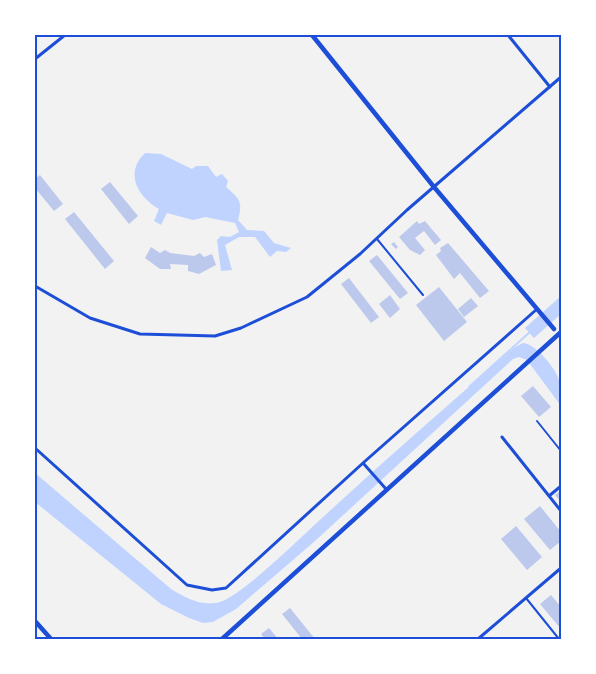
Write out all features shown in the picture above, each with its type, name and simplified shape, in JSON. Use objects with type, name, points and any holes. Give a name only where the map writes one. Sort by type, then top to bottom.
[{"type":"street","points":[[35,59],[65,35]]},
{"type":"street","points":[[222,639],[560,334],[434,187],[312,35]]},
{"type":"street","points":[[508,35],[550,87]]},
{"type":"street","points":[[35,286],[90,318],[140,334],[215,336],[241,328],[307,296],[377,239],[561,77]]},
{"type":"street","points":[[35,448],[187,585],[212,590],[226,588],[363,462],[537,308]]},
{"type":"street","points":[[502,437],[561,511]]},
{"type":"street","points":[[363,462],[386,489]]},
{"type":"street","points":[[549,496],[561,486]]},
{"type":"street","points":[[478,639],[561,568]]},
{"type":"street","points":[[35,621],[51,639]]},
{"type":"lane","points":[[377,239],[423,295]]},
{"type":"lane","points":[[537,421],[561,451]]},
{"type":"lane","points":[[526,598],[560,639]]},
{"type":"water","points":[[145,153],[161,154],[192,169],[196,166],[208,166],[216,177],[222,174],[228,181],[226,187],[239,201],[238,220],[247,230],[264,231],[274,243],[291,248],[286,252],[277,251],[270,257],[255,237],[239,237],[225,245],[232,270],[221,271],[217,240],[221,236],[230,237],[239,232],[235,223],[205,217],[193,220],[167,213],[161,225],[154,221],[159,209],[145,198],[136,184],[135,168]]},
{"type":"water","points":[[561,296],[561,314],[534,338],[525,328]]},
{"type":"water","points":[[523,343],[535,348],[552,367],[561,386],[561,406],[527,360],[519,357],[513,359],[315,541],[236,609],[213,622],[203,623],[161,604],[35,502],[35,473],[171,589],[201,602],[220,602],[257,577],[418,432],[515,347]]},
{"type":"building","points":[[40,175],[63,204],[54,211],[35,188],[35,179]]},
{"type":"building","points":[[110,182],[138,216],[129,224],[101,189]]},
{"type":"building","points":[[74,212],[114,261],[105,269],[65,219]]},
{"type":"building","points":[[417,221],[419,224],[425,221],[441,240],[435,245],[424,231],[415,238],[425,250],[420,255],[410,250],[399,237]]},
{"type":"building","points":[[394,242],[398,247],[396,249],[391,244]]},
{"type":"building","points":[[448,243],[489,291],[480,298],[460,273],[454,279],[436,255],[441,251],[440,248]]},
{"type":"building","points":[[151,247],[160,253],[165,250],[170,253],[194,256],[200,253],[204,257],[212,254],[216,265],[199,274],[188,271],[188,265],[170,264],[171,269],[160,269],[145,258]]},
{"type":"building","points":[[377,255],[408,293],[400,299],[369,261]]},
{"type":"building","points":[[349,278],[379,317],[371,323],[341,284]]},
{"type":"building","points":[[439,287],[467,322],[444,341],[416,305]]},
{"type":"building","points":[[390,295],[400,309],[390,318],[379,304]]},
{"type":"building","points":[[471,298],[478,306],[464,317],[458,309]]},
{"type":"building","points":[[533,386],[551,407],[539,417],[521,396]]},
{"type":"building","points":[[561,490],[561,502],[555,495]]},
{"type":"building","points":[[540,506],[561,532],[561,541],[550,550],[524,519]]},
{"type":"building","points":[[516,526],[542,557],[527,570],[501,539]]},
{"type":"building","points":[[551,595],[561,607],[561,629],[540,604]]},
{"type":"building","points":[[290,608],[315,639],[302,639],[282,614]]},
{"type":"building","points":[[269,628],[278,639],[265,639],[261,634]]},
{"type":"waterway","points":[[469,387],[531,331]]}]
